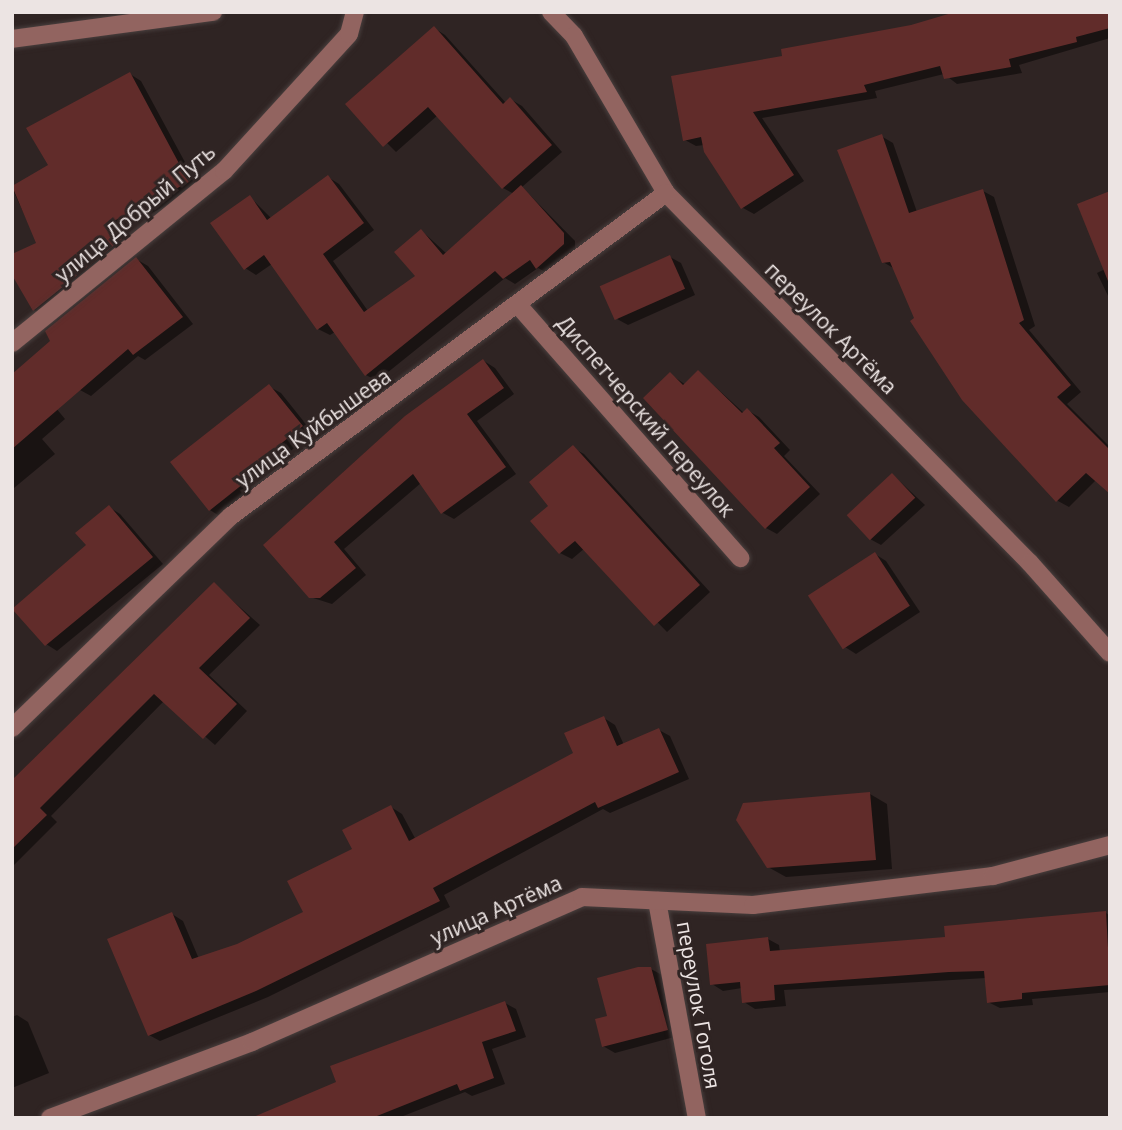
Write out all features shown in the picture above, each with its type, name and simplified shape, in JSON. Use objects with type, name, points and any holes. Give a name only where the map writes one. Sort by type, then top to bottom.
[{"type":"street","points":[[12,39],[213,12]]},
{"type":"street","name":"улица Добрый Путь","points":[[12,343],[224,171],[349,34],[355,12]]},
{"type":"street","name":"переулок Артёма","points":[[551,12],[574,36],[666,193],[1030,563],[1110,653]]},
{"type":"street","name":"улица Куйбышева","points":[[12,728],[231,516],[666,193]]},
{"type":"street","name":"Диспетчерский переулок","points":[[518,305],[740,558]]},
{"type":"street","name":"улица Артёма","points":[[50,1118],[252,1041],[582,897],[753,905],[980,878],[1110,845]]},
{"type":"street","name":"переулок Гоголя","points":[[657,901],[697,1118]]},
{"type":"building","points":[[955,12],[1110,12],[1110,28],[1076,37],[1077,42],[1009,59],[1011,67],[944,79],[940,66],[864,85],[867,92],[753,112],[794,175],[741,209],[704,152],[701,137],[683,141],[671,76],[782,56],[781,49],[911,25]]},
{"type":"building","points":[[434,26],[503,104],[510,97],[552,145],[502,189],[428,107],[383,147],[345,104]]},
{"type":"building","points":[[130,72],[189,182],[110,223],[122,239],[33,311],[12,275],[12,254],[36,243],[12,186],[48,165],[26,128]]},
{"type":"building","points":[[882,134],[909,213],[983,189],[1024,320],[1019,323],[1071,385],[1057,397],[1110,450],[1110,494],[1086,473],[1056,502],[962,400],[910,321],[914,318],[890,262],[882,263],[837,150]]},
{"type":"building","points":[[328,175],[364,223],[323,254],[364,312],[415,276],[394,252],[421,229],[443,255],[521,185],[564,233],[564,244],[536,269],[530,260],[503,279],[495,271],[365,376],[327,323],[317,330],[264,255],[244,270],[210,223],[250,195],[267,220]]},
{"type":"building","points":[[1110,191],[1110,281],[1108,281],[1077,204]]},
{"type":"building","points":[[670,255],[685,289],[615,320],[600,286]]},
{"type":"building","points":[[136,257],[183,317],[133,355],[128,349],[12,449],[12,374],[50,341],[45,331]]},
{"type":"building","points":[[483,359],[504,388],[467,414],[506,467],[441,514],[413,474],[334,542],[356,568],[320,598],[309,598],[263,545],[405,416]]},
{"type":"building","points":[[698,370],[742,413],[747,408],[780,443],[774,448],[810,487],[765,529],[643,398],[670,372],[683,385]]},
{"type":"building","points":[[269,384],[303,426],[238,478],[243,484],[209,511],[170,462]]},
{"type":"building","points":[[573,445],[700,585],[654,626],[575,541],[559,554],[530,521],[548,506],[529,482]]},
{"type":"building","points":[[892,473],[915,498],[870,540],[847,515]]},
{"type":"building","points":[[109,505],[153,557],[45,646],[12,609],[86,545],[75,533]]},
{"type":"building","points":[[875,552],[910,606],[843,649],[808,596]]},
{"type":"building","points":[[214,582],[250,618],[199,668],[237,704],[203,739],[154,694],[40,808],[47,815],[12,849],[12,780]]},
{"type":"building","points":[[604,716],[617,746],[659,728],[679,772],[598,808],[595,802],[433,888],[440,901],[256,991],[148,1036],[107,939],[172,912],[192,959],[237,944],[303,912],[287,881],[352,849],[342,830],[391,805],[409,841],[573,753],[564,733]]},
{"type":"building","points":[[870,792],[876,860],[767,868],[736,820],[743,803]]},
{"type":"building","points":[[1106,911],[1110,985],[1022,993],[1022,999],[987,1003],[984,971],[949,972],[774,985],[775,1000],[742,1003],[740,982],[710,985],[706,944],[768,937],[770,951],[945,937],[944,926]]},
{"type":"building","points":[[638,967],[651,967],[668,1030],[602,1047],[595,1019],[607,1016],[597,978]]},
{"type":"building","points":[[505,1001],[516,1031],[482,1042],[494,1078],[460,1091],[457,1084],[372,1118],[251,1118],[336,1082],[330,1066]]}]
